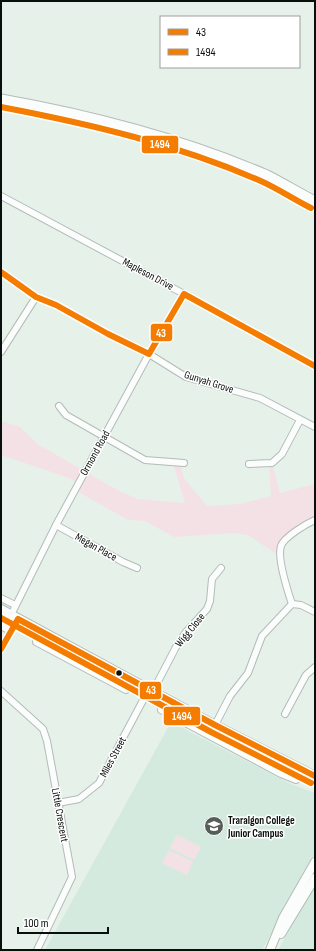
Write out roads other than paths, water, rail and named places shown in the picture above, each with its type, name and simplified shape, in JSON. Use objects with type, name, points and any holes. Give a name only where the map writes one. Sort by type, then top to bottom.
[{"type":"main road","points":[[1,100],[54,108],[186,143],[267,176],[315,201]]},
{"type":"street","name":"Mapleson Drive","points":[[1,196],[315,366]]},
{"type":"street","name":"Gunyah Grove","points":[[1,272],[36,297],[56,305],[108,334],[149,354],[186,377],[260,398],[315,427]]},
{"type":"street","name":"Ormond Road","points":[[1,649],[10,631],[14,617],[15,605],[56,525],[149,354],[184,294]]},
{"type":"street","points":[[1,352],[36,297]]},
{"type":"street","points":[[59,406],[66,414],[145,460],[184,463]]},
{"type":"street","points":[[249,464],[272,463],[282,454],[300,420]]},
{"type":"street","points":[[292,604],[284,577],[280,554],[281,545],[307,523],[315,520]]},
{"type":"street","name":"Megan Place","points":[[56,525],[123,562],[137,568]]},
{"type":"street","name":"Wigg Close","points":[[151,690],[186,632],[207,609],[210,601],[212,578],[221,568]]},
{"type":"street","points":[[1,598],[15,605]]},
{"type":"street","points":[[292,604],[301,605],[315,612]]},
{"type":"street","points":[[215,725],[230,696],[248,672],[262,636],[292,604]]},
{"type":"street","points":[[1,610],[215,725],[315,776]]},
{"type":"street","points":[[1,626],[10,631]]},
{"type":"street","points":[[39,630],[36,642],[126,690],[133,681]]},
{"type":"street","points":[[285,714],[306,675],[315,667]]},
{"type":"street","name":"Miles Street","points":[[58,803],[79,799],[99,783],[151,690]]},
{"type":"street","name":"Little Crescent","points":[[1,691],[43,729],[47,741],[72,876],[37,950]]},
{"type":"street","points":[[163,696],[161,710],[281,774],[296,780],[305,772]]},
{"type":"street","points":[[305,772],[315,780]]},
{"type":"street","points":[[270,950],[283,918],[315,862]]},
{"type":"street","points":[[270,950],[315,878]]},
{"type":"place","name":"Traralgon College Junior Campus","points":[[214,826]]}]
